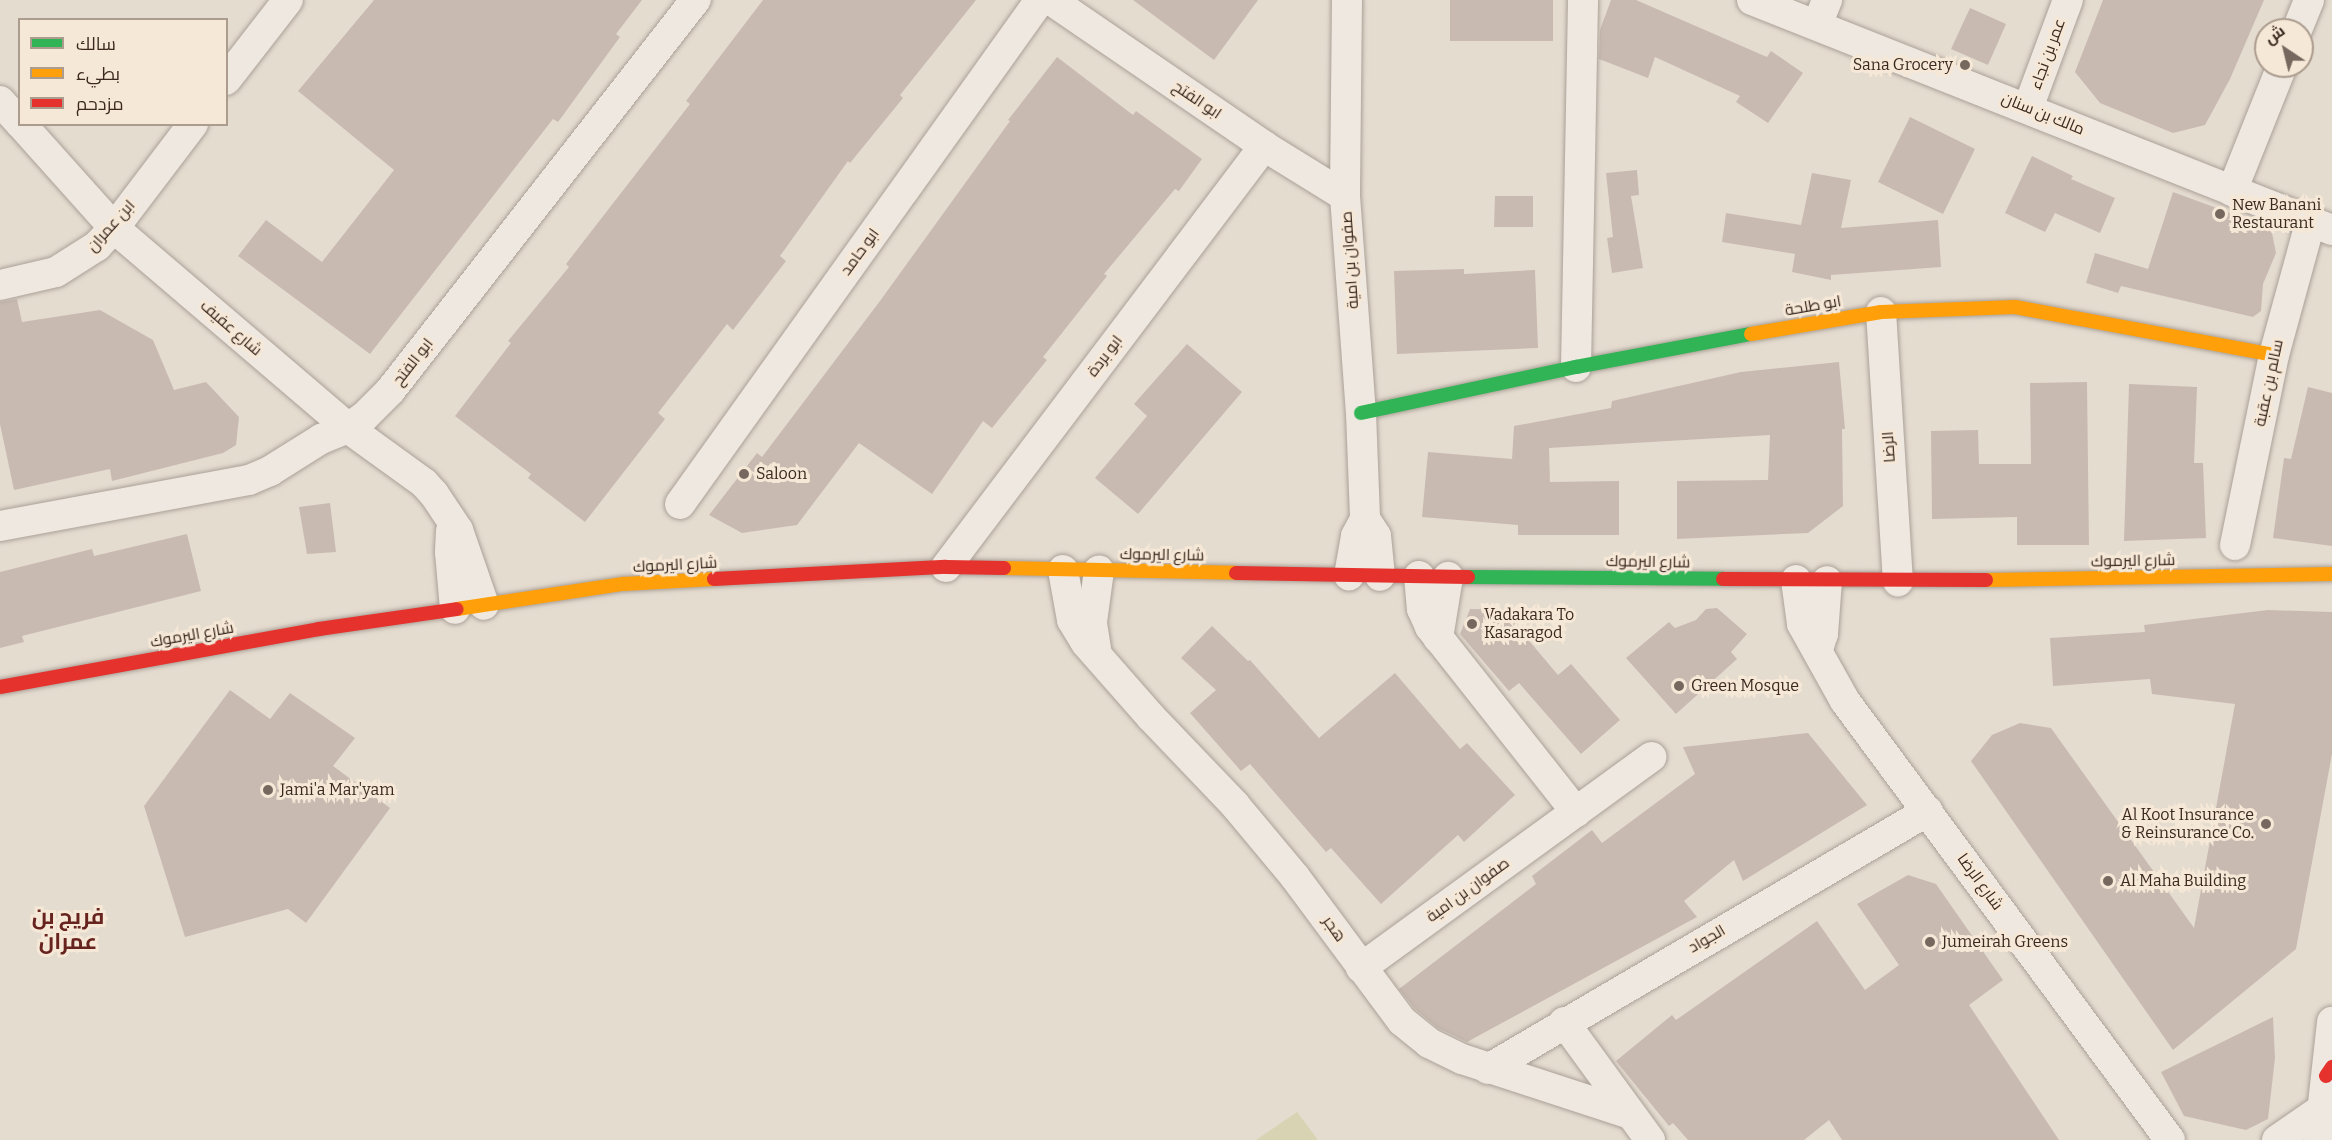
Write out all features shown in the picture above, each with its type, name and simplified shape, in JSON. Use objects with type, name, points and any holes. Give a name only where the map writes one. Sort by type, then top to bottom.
[{"type":"street","points":[[228,77],[288,0]]},
{"type":"street","name":"ابو الفتح","points":[[0,526],[249,480],[270,471],[321,439],[348,428],[390,391],[696,0]]},
{"type":"street","name":"ابو حامد","points":[[680,504],[1040,0]]},
{"type":"street","name":"ابو الفتح","points":[[1051,0],[1263,146],[1345,196]]},
{"type":"street","name":"صفوان بن امية","points":[[1347,0],[1345,196],[1361,412],[1365,519],[1356,536],[1349,575]]},
{"type":"street","points":[[1576,367],[1583,0]]},
{"type":"street","name":"مالك بن سنان","points":[[1752,0],[1822,12],[2028,108],[2321,226]]},
{"type":"street","name":"عمر بن نجاء","points":[[2028,108],[2067,0]]},
{"type":"street","points":[[2302,18],[2309,0]]},
{"type":"street","points":[[2232,191],[2277,78]]},
{"type":"street","name":"شارع عفيف","points":[[0,101],[18,122]]},
{"type":"street","name":"شارع عفيف","points":[[22,126],[114,228],[348,428],[424,483],[452,519],[467,550],[470,607]]},
{"type":"street","name":"ابن عمران","points":[[0,285],[56,272],[91,250],[114,228],[191,126]]},
{"type":"street","name":"ابو بردة","points":[[946,567],[1263,146]]},
{"type":"street","name":"سالم بن عقبة","points":[[2235,545],[2274,355],[2321,226]]},
{"type":"street","name":"ابو طلحة","points":[[1361,412],[1576,367],[1830,319],[1881,312],[2015,307],[2274,355]]},
{"type":"street","name":"الرضا","points":[[1881,312],[1898,581]]},
{"type":"street","name":"صفوان بن امية","points":[[1365,519],[1376,536],[1380,576]]},
{"type":"street","name":"شارع اليرموك","points":[[0,687],[319,629],[623,585],[946,567],[1380,576],[1827,581],[2332,574]]},
{"type":"street","name":"هجر","points":[[1063,570],[1072,620],[1086,643],[1273,850],[1402,1021],[1429,1043],[1488,1069],[1630,1113]]},
{"type":"street","points":[[1097,655],[1092,622],[1099,570]]},
{"type":"street","points":[[1419,576],[1424,617],[1438,638],[1576,812]]},
{"type":"street","points":[[1438,638],[1448,577]]},
{"type":"street","name":"شارع الرضا","points":[[1796,580],[1802,624],[1845,701],[2170,1140]]},
{"type":"street","points":[[1818,649],[1825,616],[1827,581]]},
{"type":"street","name":"صفوان بن امية","points":[[1361,968],[1651,757]]},
{"type":"street","name":"الجواد","points":[[1488,1069],[1564,1022],[1928,811]]},
{"type":"street","points":[[1564,1022],[1650,1140]]},
{"type":"street","points":[[2319,1140],[2329,1071],[2332,1022]]},
{"type":"street","points":[[2277,1140],[2322,1109]]},
{"type":"shaded area","points":[[1297,1112],[1318,1140],[1256,1140]]},
{"type":"building","points":[[374,0],[642,0],[616,34],[620,37],[558,122],[553,119],[370,354],[238,256],[266,220],[322,262],[394,170],[298,91]]},
{"type":"building","points":[[763,0],[976,0],[900,95],[903,98],[850,163],[848,161],[780,256],[786,261],[733,330],[727,324],[658,413],[665,419],[585,522],[528,478],[531,474],[455,416],[511,343],[508,341],[569,267],[566,264],[690,104],[686,101]]},
{"type":"building","points":[[1133,0],[1258,0],[1214,60]]},
{"type":"building","points":[[1450,0],[1553,0],[1553,41],[1450,41]]},
{"type":"building","points":[[1611,0],[1636,0],[1767,57],[1771,51],[1803,73],[1768,123],[1736,102],[1740,96],[1655,57],[1648,78],[1599,59],[1600,30]]},
{"type":"building","points":[[2103,0],[2264,0],[2256,18],[2254,18],[2254,23],[2230,79],[2205,125],[2173,133],[2100,103],[2075,72]]},
{"type":"building","points":[[1970,8],[2006,24],[1988,65],[1951,49]]},
{"type":"building","points":[[1057,57],[1133,115],[1136,111],[1202,159],[1179,191],[1175,189],[1104,274],[1107,276],[1043,357],[1047,360],[992,428],[983,421],[932,494],[859,443],[797,525],[742,533],[709,515],[757,453],[762,457],[880,301],[1010,121],[1008,120]]},
{"type":"building","points":[[1910,117],[1975,149],[1943,214],[1878,182]]},
{"type":"building","points":[[2032,156],[2073,176],[2071,179],[2115,198],[2100,233],[2055,213],[2045,232],[2005,213]]},
{"type":"building","points":[[1637,170],[1639,195],[1631,196],[1643,268],[1612,273],[1607,238],[1613,237],[1606,173]]},
{"type":"building","points":[[1812,173],[1851,180],[1841,228],[1938,220],[1941,267],[1831,275],[1831,280],[1792,272],[1795,254],[1722,242],[1726,213],[1801,225]]},
{"type":"building","points":[[2173,192],[2271,228],[2276,253],[2263,284],[2261,311],[2253,317],[2121,286],[2118,293],[2086,283],[2095,253],[2148,269]]},
{"type":"building","points":[[1495,196],[1533,196],[1533,227],[1494,227]]},
{"type":"building","points":[[1464,269],[1464,274],[1535,270],[1538,348],[1397,354],[1394,271]]},
{"type":"building","points":[[17,299],[22,322],[100,310],[153,340],[174,390],[206,382],[239,417],[236,445],[223,453],[112,481],[110,469],[14,490],[0,424],[0,302]]},
{"type":"building","points":[[1187,344],[1242,392],[1138,514],[1095,478],[1147,416],[1134,404]]},
{"type":"building","points":[[1839,362],[1845,429],[1842,429],[1843,506],[1808,533],[1677,539],[1677,481],[1768,480],[1770,435],[1549,448],[1550,482],[1619,481],[1619,535],[1518,535],[1518,525],[1422,517],[1428,452],[1512,459],[1514,426],[1611,408],[1612,401],[1741,372]]},
{"type":"building","points":[[2087,382],[2089,545],[2017,545],[2017,517],[1932,519],[1931,431],[1978,430],[1979,464],[2031,464],[2030,383]]},
{"type":"building","points":[[2129,384],[2197,387],[2194,463],[2203,463],[2206,538],[2124,541]]},
{"type":"building","points":[[2308,387],[2332,393],[2332,546],[2273,538],[2284,458],[2291,459]]},
{"type":"building","points":[[330,503],[336,552],[307,554],[299,507]]},
{"type":"building","points":[[187,534],[201,591],[22,636],[24,642],[0,648],[0,572],[92,549],[94,556]]},
{"type":"building","name":"Green Mosque","points":[[1717,608],[1747,634],[1731,652],[1737,659],[1676,714],[1626,658],[1669,622],[1675,628],[1696,620],[1706,609]]},
{"type":"building","points":[[1470,609],[1529,610],[1515,624],[1558,675],[1571,664],[1620,720],[1581,754],[1519,683],[1509,691],[1460,634]]},
{"type":"building","points":[[2268,610],[2332,612],[2332,754],[2296,949],[2173,1050],[1971,761],[1992,735],[2020,723],[2051,728],[2194,928],[2235,704],[2152,694],[2150,679],[2053,686],[2050,638],[2145,632],[2144,625]]},
{"type":"building","points":[[1212,626],[1248,661],[1250,660],[1319,738],[1395,673],[1460,749],[1467,743],[1515,795],[1464,842],[1458,835],[1381,904],[1331,848],[1326,852],[1250,764],[1241,771],[1190,713],[1216,690],[1181,658]]},
{"type":"building","points":[[230,690],[270,719],[290,693],[355,738],[333,766],[390,808],[306,923],[288,909],[185,937],[144,806]]},
{"type":"building","points":[[1808,733],[1867,805],[1743,881],[1734,860],[1684,901],[1697,917],[1467,1042],[1438,1028],[1415,1009],[1399,989],[1536,884],[1532,876],[1592,830],[1602,843],[1695,774],[1683,747]]},
{"type":"building","points":[[1908,875],[1936,884],[2003,980],[1969,1005],[2059,1140],[1842,1140],[1829,1120],[1804,1140],[1688,1140],[1673,1123],[1669,1126],[1616,1061],[1672,1015],[1676,1020],[1817,921],[1865,990],[1899,965],[1857,904]]},
{"type":"building","points":[[2273,1017],[2275,1058],[2268,1119],[2246,1130],[2184,1116],[2161,1072]]},
{"type":"traffic: fast","points":[[1361,413],[1576,367],[1751,334]]},
{"type":"traffic: fast","points":[[1468,577],[1723,579]]},
{"type":"traffic: slow","points":[[1751,334],[1881,312],[2015,307],[2274,355]]},
{"type":"traffic: slow","points":[[1004,568],[1236,573]]},
{"type":"traffic: slow","points":[[1986,580],[2332,574]]},
{"type":"traffic: slow","points":[[457,609],[623,584],[714,579]]},
{"type":"traffic: jam","points":[[714,579],[946,567],[1004,568]]},
{"type":"traffic: jam","points":[[1236,573],[1468,577]]},
{"type":"traffic: jam","points":[[1723,579],[1986,580]]},
{"type":"traffic: jam","points":[[0,687],[319,629],[457,609]]},
{"type":"traffic: jam","points":[[2326,1076],[2332,1067]]},
{"type":"place","name":"Sana Grocery","points":[[1965,65]]},
{"type":"place","name":"New Banani Restaurant","points":[[2220,214]]},
{"type":"place","name":"Saloon","points":[[744,474]]},
{"type":"place","name":"Vadakara To Kasaragod","points":[[1472,624]]},
{"type":"place","name":"Green Mosque","points":[[1679,686]]},
{"type":"place","name":"Jami'a Mar'yam","points":[[268,790]]},
{"type":"place","name":"Al Koot Insurance & Reinsurance Co.","points":[[2266,824]]},
{"type":"place","name":"Al Maha Building","points":[[2108,881]]},
{"type":"place","name":"Jumeirah Greens","points":[[1930,942]]},
{"type":"district","name":"فريج بن عمران","points":[[68,928]]}]
